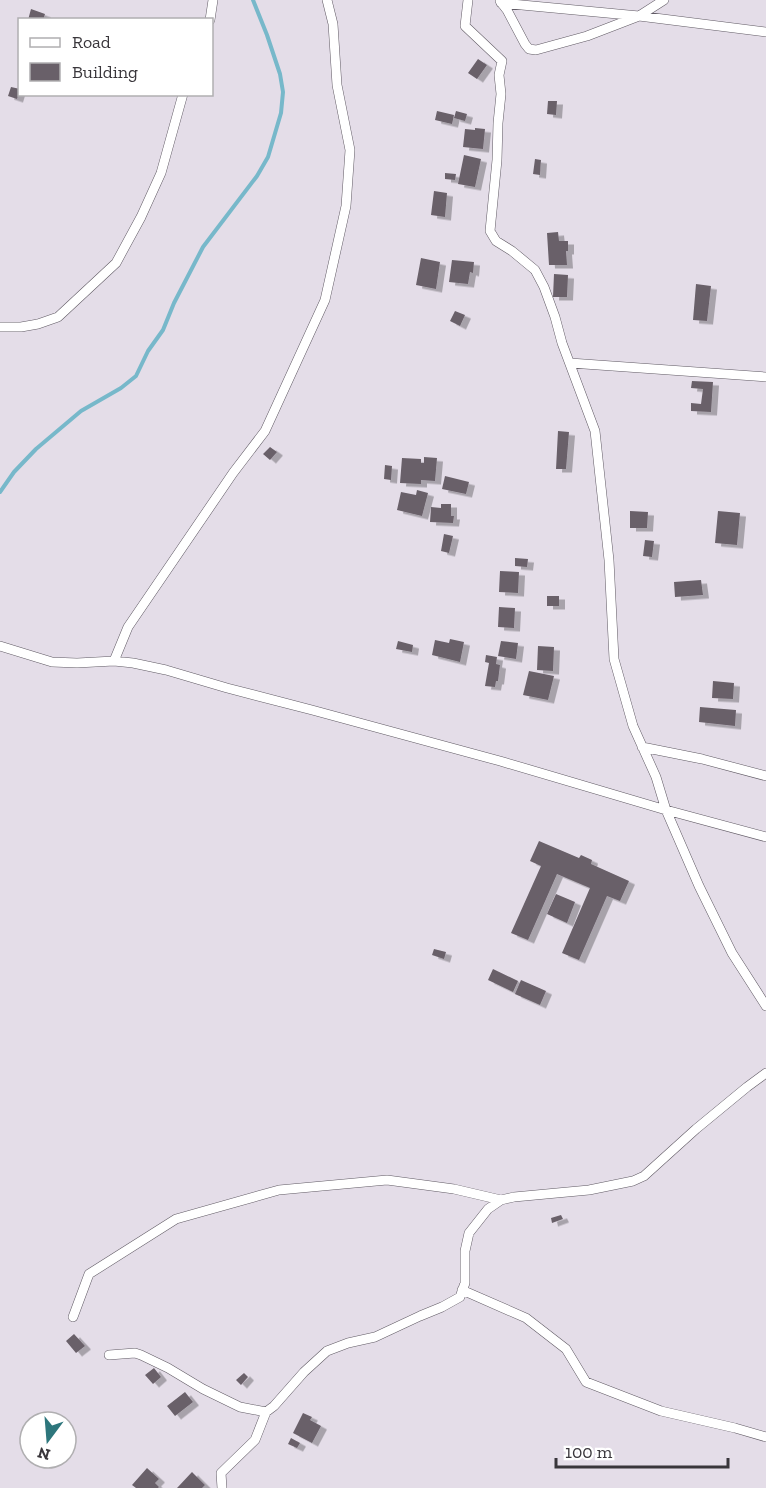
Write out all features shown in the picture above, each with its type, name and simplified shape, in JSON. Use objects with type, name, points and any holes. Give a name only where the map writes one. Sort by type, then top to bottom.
[{"type":"street","points":[[210,18],[213,0]]},
{"type":"street","points":[[114,660],[128,627],[233,473],[265,431],[325,300],[346,206],[350,150],[337,85],[333,24],[327,0]]},
{"type":"street","points":[[468,0],[465,26],[502,61],[497,160],[490,231],[496,241],[536,270],[555,316],[595,431],[609,560],[614,659],[633,726],[656,777],[666,810],[699,886],[732,953],[766,1006]]},
{"type":"street","points":[[500,1],[525,44],[529,49],[536,50],[587,36],[639,16],[664,0]]},
{"type":"street","points":[[500,1],[766,32]]},
{"type":"street","points":[[0,327],[21,327],[58,317],[116,262],[162,174],[182,96]]},
{"type":"street","points":[[570,363],[766,376]]},
{"type":"street","points":[[0,646],[52,662],[77,663],[114,660],[166,669],[766,837]]},
{"type":"street","points":[[642,747],[702,759],[766,776]]},
{"type":"street","points":[[222,1488],[221,1473],[255,1440],[266,1412],[327,1351],[375,1337],[442,1308],[460,1297],[465,1283],[465,1251],[469,1233],[488,1209],[501,1200],[514,1197],[589,1190],[633,1181],[644,1176],[696,1129],[766,1073]]},
{"type":"street","points":[[73,1317],[88,1274],[166,1225],[176,1219],[279,1190],[387,1180],[454,1189],[501,1200]]},
{"type":"street","points":[[462,1290],[526,1318],[566,1348],[586,1382],[662,1411],[766,1437]]},
{"type":"street","points":[[109,1355],[135,1353],[141,1355],[240,1407],[266,1412]]},
{"type":"building","points":[[31,9],[45,14],[44,18],[29,18]]},
{"type":"building","points":[[478,59],[487,65],[477,79],[468,73]]},
{"type":"building","points":[[11,87],[18,89],[17,99],[8,96]]},
{"type":"building","points":[[548,101],[557,101],[556,115],[547,114]]},
{"type":"building","points":[[437,111],[454,115],[452,124],[435,120]]},
{"type":"building","points":[[456,111],[467,114],[465,121],[454,118]]},
{"type":"building","points":[[475,128],[485,129],[483,149],[463,147],[465,129],[475,130]]},
{"type":"building","points":[[464,155],[481,159],[475,187],[458,184]]},
{"type":"building","points":[[535,159],[541,160],[540,175],[533,174]]},
{"type":"building","points":[[445,173],[456,174],[455,180],[445,179]]},
{"type":"building","points":[[434,191],[447,193],[445,217],[431,215]]},
{"type":"building","points":[[558,232],[559,241],[568,241],[567,265],[549,265],[547,233]]},
{"type":"building","points":[[421,258],[440,262],[436,289],[416,285]]},
{"type":"building","points":[[452,260],[474,262],[473,273],[470,272],[468,284],[449,282]]},
{"type":"building","points":[[554,274],[568,275],[567,297],[553,297]]},
{"type":"building","points":[[696,284],[711,286],[707,321],[693,320]]},
{"type":"building","points":[[455,311],[465,315],[460,326],[450,321]]},
{"type":"building","points":[[692,381],[713,382],[711,412],[691,411],[691,403],[701,404],[703,389],[691,388]]},
{"type":"building","points":[[558,431],[569,432],[566,469],[556,469]]},
{"type":"building","points":[[270,447],[277,452],[270,460],[263,454]]},
{"type":"building","points":[[424,457],[437,458],[435,481],[421,480],[421,484],[400,483],[402,458],[421,459],[421,463],[424,463]]},
{"type":"building","points":[[385,465],[392,466],[391,480],[384,479]]},
{"type":"building","points":[[445,476],[469,482],[466,494],[442,489]]},
{"type":"building","points":[[417,490],[428,493],[422,516],[397,510],[401,492],[416,495]]},
{"type":"building","points":[[441,504],[451,504],[453,523],[430,522],[431,507],[441,508]]},
{"type":"building","points":[[630,511],[648,512],[647,528],[630,528]]},
{"type":"building","points":[[718,511],[740,513],[737,545],[715,543]]},
{"type":"building","points":[[444,534],[453,536],[449,553],[441,551]]},
{"type":"building","points":[[645,540],[654,541],[652,557],[643,556]]},
{"type":"building","points":[[515,558],[528,559],[527,567],[515,566]]},
{"type":"building","points":[[500,571],[519,572],[518,593],[499,592]]},
{"type":"building","points":[[701,580],[703,595],[675,597],[674,582]]},
{"type":"building","points":[[547,596],[559,596],[559,606],[547,606]]},
{"type":"building","points":[[499,607],[515,608],[514,628],[498,627]]},
{"type":"building","points":[[450,639],[464,642],[460,662],[432,655],[435,640],[449,643]]},
{"type":"building","points":[[398,641],[413,645],[412,652],[396,649]]},
{"type":"building","points":[[501,641],[518,643],[516,659],[498,656]]},
{"type":"building","points":[[538,646],[554,647],[553,671],[537,670]]},
{"type":"building","points":[[486,655],[497,657],[496,664],[500,665],[495,687],[485,686],[489,663],[485,662]]},
{"type":"building","points":[[529,671],[554,676],[548,700],[523,695]]},
{"type":"building","points":[[713,681],[734,683],[733,699],[712,698]]},
{"type":"building","points":[[700,707],[736,710],[735,726],[699,722]]},
{"type":"building","points":[[539,841],[579,858],[581,855],[592,860],[591,864],[629,881],[620,901],[607,896],[579,960],[562,953],[590,888],[557,874],[528,940],[511,933],[541,866],[530,861]]},
{"type":"building","points":[[556,894],[575,902],[567,923],[547,914]]},
{"type":"building","points":[[434,949],[446,952],[444,959],[432,955]]},
{"type":"building","points":[[493,969],[518,981],[513,992],[488,980]]},
{"type":"building","points":[[521,980],[546,991],[540,1005],[515,994]]},
{"type":"building","points":[[561,1215],[563,1219],[552,1223],[551,1218]]},
{"type":"building","points":[[74,1334],[85,1346],[76,1353],[66,1341]]},
{"type":"building","points":[[154,1368],[161,1377],[153,1384],[145,1375]]},
{"type":"building","points":[[244,1373],[248,1377],[241,1385],[236,1380]]},
{"type":"building","points":[[185,1392],[193,1402],[175,1416],[167,1406]]},
{"type":"building","points":[[303,1413],[312,1417],[310,1420],[321,1426],[312,1443],[293,1433]]},
{"type":"building","points":[[291,1438],[300,1443],[297,1448],[288,1444]]},
{"type":"building","points":[[147,1468],[159,1479],[155,1483],[159,1487],[136,1488],[132,1485]]},
{"type":"building","points":[[192,1472],[205,1485],[202,1488],[177,1488]]},
{"type":"waterway","points":[[0,492],[14,472],[36,449],[81,411],[121,388],[136,376],[148,351],[163,330],[174,303],[203,247],[257,176],[268,157],[281,113],[283,92],[280,74],[253,0]]}]
